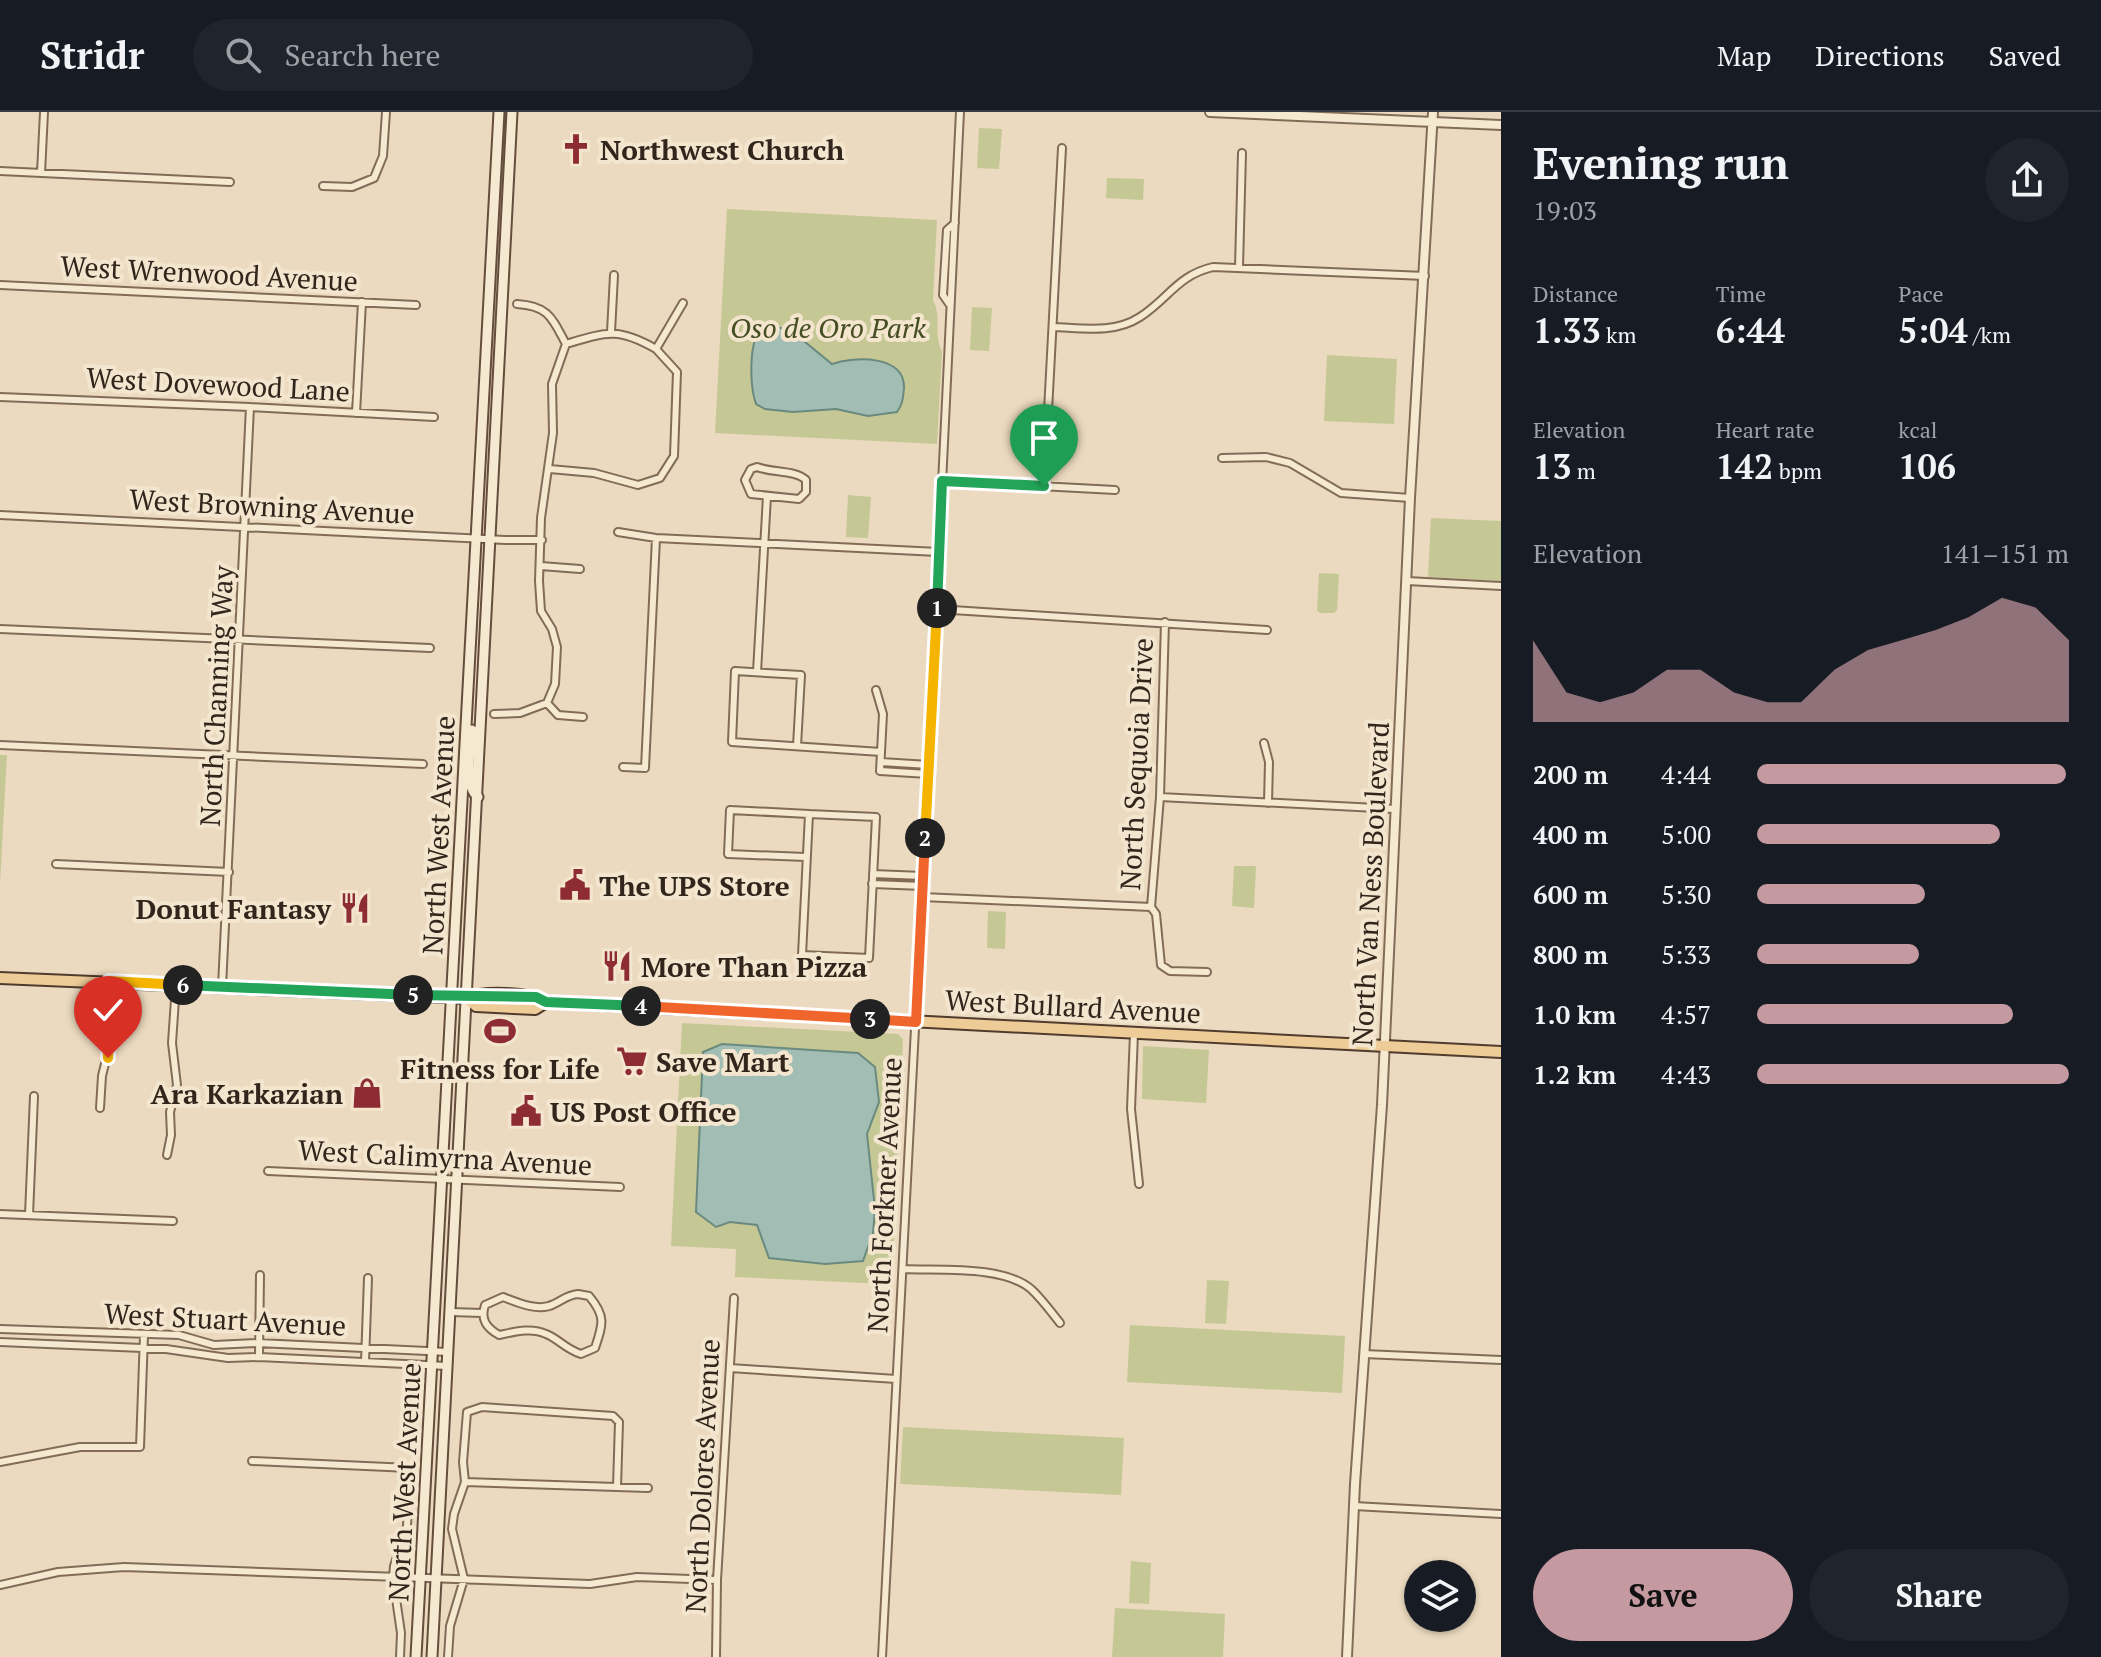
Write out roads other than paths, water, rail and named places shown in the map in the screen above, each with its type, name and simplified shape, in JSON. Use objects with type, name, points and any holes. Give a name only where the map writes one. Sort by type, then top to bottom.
[{"type":"main road","name":"North West Avenue","points":[[416,1657],[499,112]]},
{"type":"main road","name":"North West Avenue","points":[[432,1657],[512,112]]},
{"type":"main road","points":[[469,659],[473,692],[470,786],[478,797]]},
{"type":"main road","name":"West Bullard Avenue","points":[[0,978],[451,997],[467,998],[476,1006],[535,1009],[546,1002],[1501,1052]]},
{"type":"street","points":[[41,173],[44,112]]},
{"type":"street","points":[[323,186],[352,187],[374,178],[383,156],[386,112]]},
{"type":"street","name":"North Forkner Avenue","points":[[882,1657],[960,112]]},
{"type":"street","points":[[1210,112],[1433,117],[1501,125]]},
{"type":"street","name":"North Van Ness Boulevard","points":[[1347,1657],[1354,1506],[1382,1105],[1410,498],[1433,117]]},
{"type":"street","points":[[1044,486],[1062,148]]},
{"type":"street","points":[[1239,267],[1242,153]]},
{"type":"street","points":[[0,171],[230,182]]},
{"type":"street","points":[[1053,327],[1098,329],[1128,323],[1141,317],[1190,275],[1213,267],[1425,276]]},
{"type":"street","points":[[611,332],[614,275]]},
{"type":"street","name":"West Wrenwood Avenue","points":[[0,285],[416,305]]},
{"type":"street","points":[[356,413],[362,302]]},
{"type":"street","points":[[656,349],[683,303]]},
{"type":"street","points":[[494,714],[520,713],[547,703],[555,684],[557,647],[552,629],[541,611],[541,518],[553,433],[552,384],[566,344],[552,316],[536,305],[517,304]]},
{"type":"street","points":[[550,469],[594,473],[638,485],[660,478],[674,456],[677,372],[656,349],[635,337],[611,332],[566,344]]},
{"type":"street","name":"West Dovewood Lane","points":[[0,397],[434,417]]},
{"type":"street","name":"North Channing Way","points":[[222,987],[250,407]]},
{"type":"street","points":[[1222,458],[1266,457],[1290,463],[1341,493],[1410,498]]},
{"type":"street","points":[[757,467],[779,473],[797,473],[806,480],[806,492],[799,499],[767,496],[754,496],[747,491],[745,480],[751,469],[757,467]]},
{"type":"street","points":[[942,481],[1115,490]]},
{"type":"street","points":[[757,672],[767,496]]},
{"type":"street","name":"West Browning Avenue","points":[[0,515],[542,540]]},
{"type":"street","points":[[618,532],[656,538],[938,552]]},
{"type":"street","points":[[623,767],[645,768],[656,538]]},
{"type":"street","points":[[541,566],[580,569]]},
{"type":"street","points":[[1407,581],[1501,586]]},
{"type":"street","points":[[937,609],[1267,630]]},
{"type":"street","name":"North Sequoia Drive","points":[[1165,622],[1160,797],[1151,907],[1156,914],[1161,965],[1170,971],[1207,972]]},
{"type":"street","points":[[0,629],[430,648]]},
{"type":"street","points":[[797,746],[801,675],[735,671],[732,742],[881,752]]},
{"type":"street","points":[[876,690],[883,714],[880,771],[928,774]]},
{"type":"street","points":[[547,703],[558,715],[583,717]]},
{"type":"street","points":[[1264,743],[1269,762],[1268,803]]},
{"type":"street","points":[[0,745],[423,764]]},
{"type":"street","points":[[881,762],[929,765]]},
{"type":"street","points":[[1160,797],[1396,809]]},
{"type":"street","points":[[806,857],[728,854],[730,810],[876,817],[869,958],[802,955],[809,814]]},
{"type":"street","points":[[56,864],[229,872]]},
{"type":"street","points":[[873,874],[923,876]]},
{"type":"street","points":[[872,884],[923,886]]},
{"type":"street","points":[[922,897],[1151,907]]},
{"type":"street","points":[[100,1108],[102,1076],[110,1043],[109,981]]},
{"type":"street","points":[[167,1155],[171,1105],[177,1085],[172,1043],[176,985]]},
{"type":"street","points":[[1134,1033],[1131,1109],[1139,1184]]},
{"type":"street","points":[[29,1215],[34,1096]]},
{"type":"street","name":"West Calimyrna Avenue","points":[[268,1171],[620,1187]]},
{"type":"street","points":[[0,1214],[173,1221]]},
{"type":"street","points":[[903,1269],[985,1273],[1015,1279],[1031,1288],[1060,1323]]},
{"type":"street","points":[[259,1357],[260,1275]]},
{"type":"street","points":[[365,1362],[368,1278]]},
{"type":"street","points":[[578,1294],[589,1296],[596,1304],[602,1315],[602,1329],[595,1348],[581,1354],[567,1350],[545,1333],[525,1330],[499,1335],[487,1327],[482,1313],[485,1305],[503,1297],[527,1306],[551,1307],[568,1295],[578,1294]]},
{"type":"street","name":"North Dolores Avenue","points":[[716,1657],[717,1580],[734,1298]]},
{"type":"street","points":[[451,1312],[482,1313]]},
{"type":"street","name":"West Stuart Avenue","points":[[0,1329],[179,1335],[214,1345],[258,1343],[448,1352]]},
{"type":"street","points":[[0,1462],[80,1447],[140,1447],[144,1335]]},
{"type":"street","name":"West Stuart Avenue","points":[[0,1342],[144,1348],[228,1358],[448,1366]]},
{"type":"street","points":[[1364,1354],[1501,1360]]},
{"type":"street","points":[[730,1368],[896,1379]]},
{"type":"street","name":"North West Avenue","points":[[448,1657],[450,1626],[464,1579],[452,1529],[465,1482],[463,1462],[467,1412],[482,1407],[613,1416],[619,1422],[621,1434],[617,1487]]},
{"type":"street","points":[[252,1461],[410,1468],[407,1526],[393,1578],[401,1633],[400,1657]]},
{"type":"street","points":[[465,1482],[648,1488]]},
{"type":"street","points":[[1354,1506],[1501,1514]]},
{"type":"street","points":[[0,1585],[58,1572],[124,1567],[590,1584],[637,1577],[717,1580]]},
{"type":"place","name":"Northwest Church","points":[[576,149]]},
{"type":"place","name":"The UPS Store","points":[[575,885]]},
{"type":"place","name":"Donut Fantasy","points":[[355,908]]},
{"type":"place","name":"More Than Pizza","points":[[617,966]]},
{"type":"place","name":"Fitness for Life","points":[[500,1031]]},
{"type":"place","name":"Save Mart","points":[[632,1061]]},
{"type":"place","name":"Ara Karkazian","points":[[367,1093]]},
{"type":"place","name":"US Post Office","points":[[526,1111]]},
{"type":"park label","name":"Oso de Oro Park","points":[[828,327]]}]
